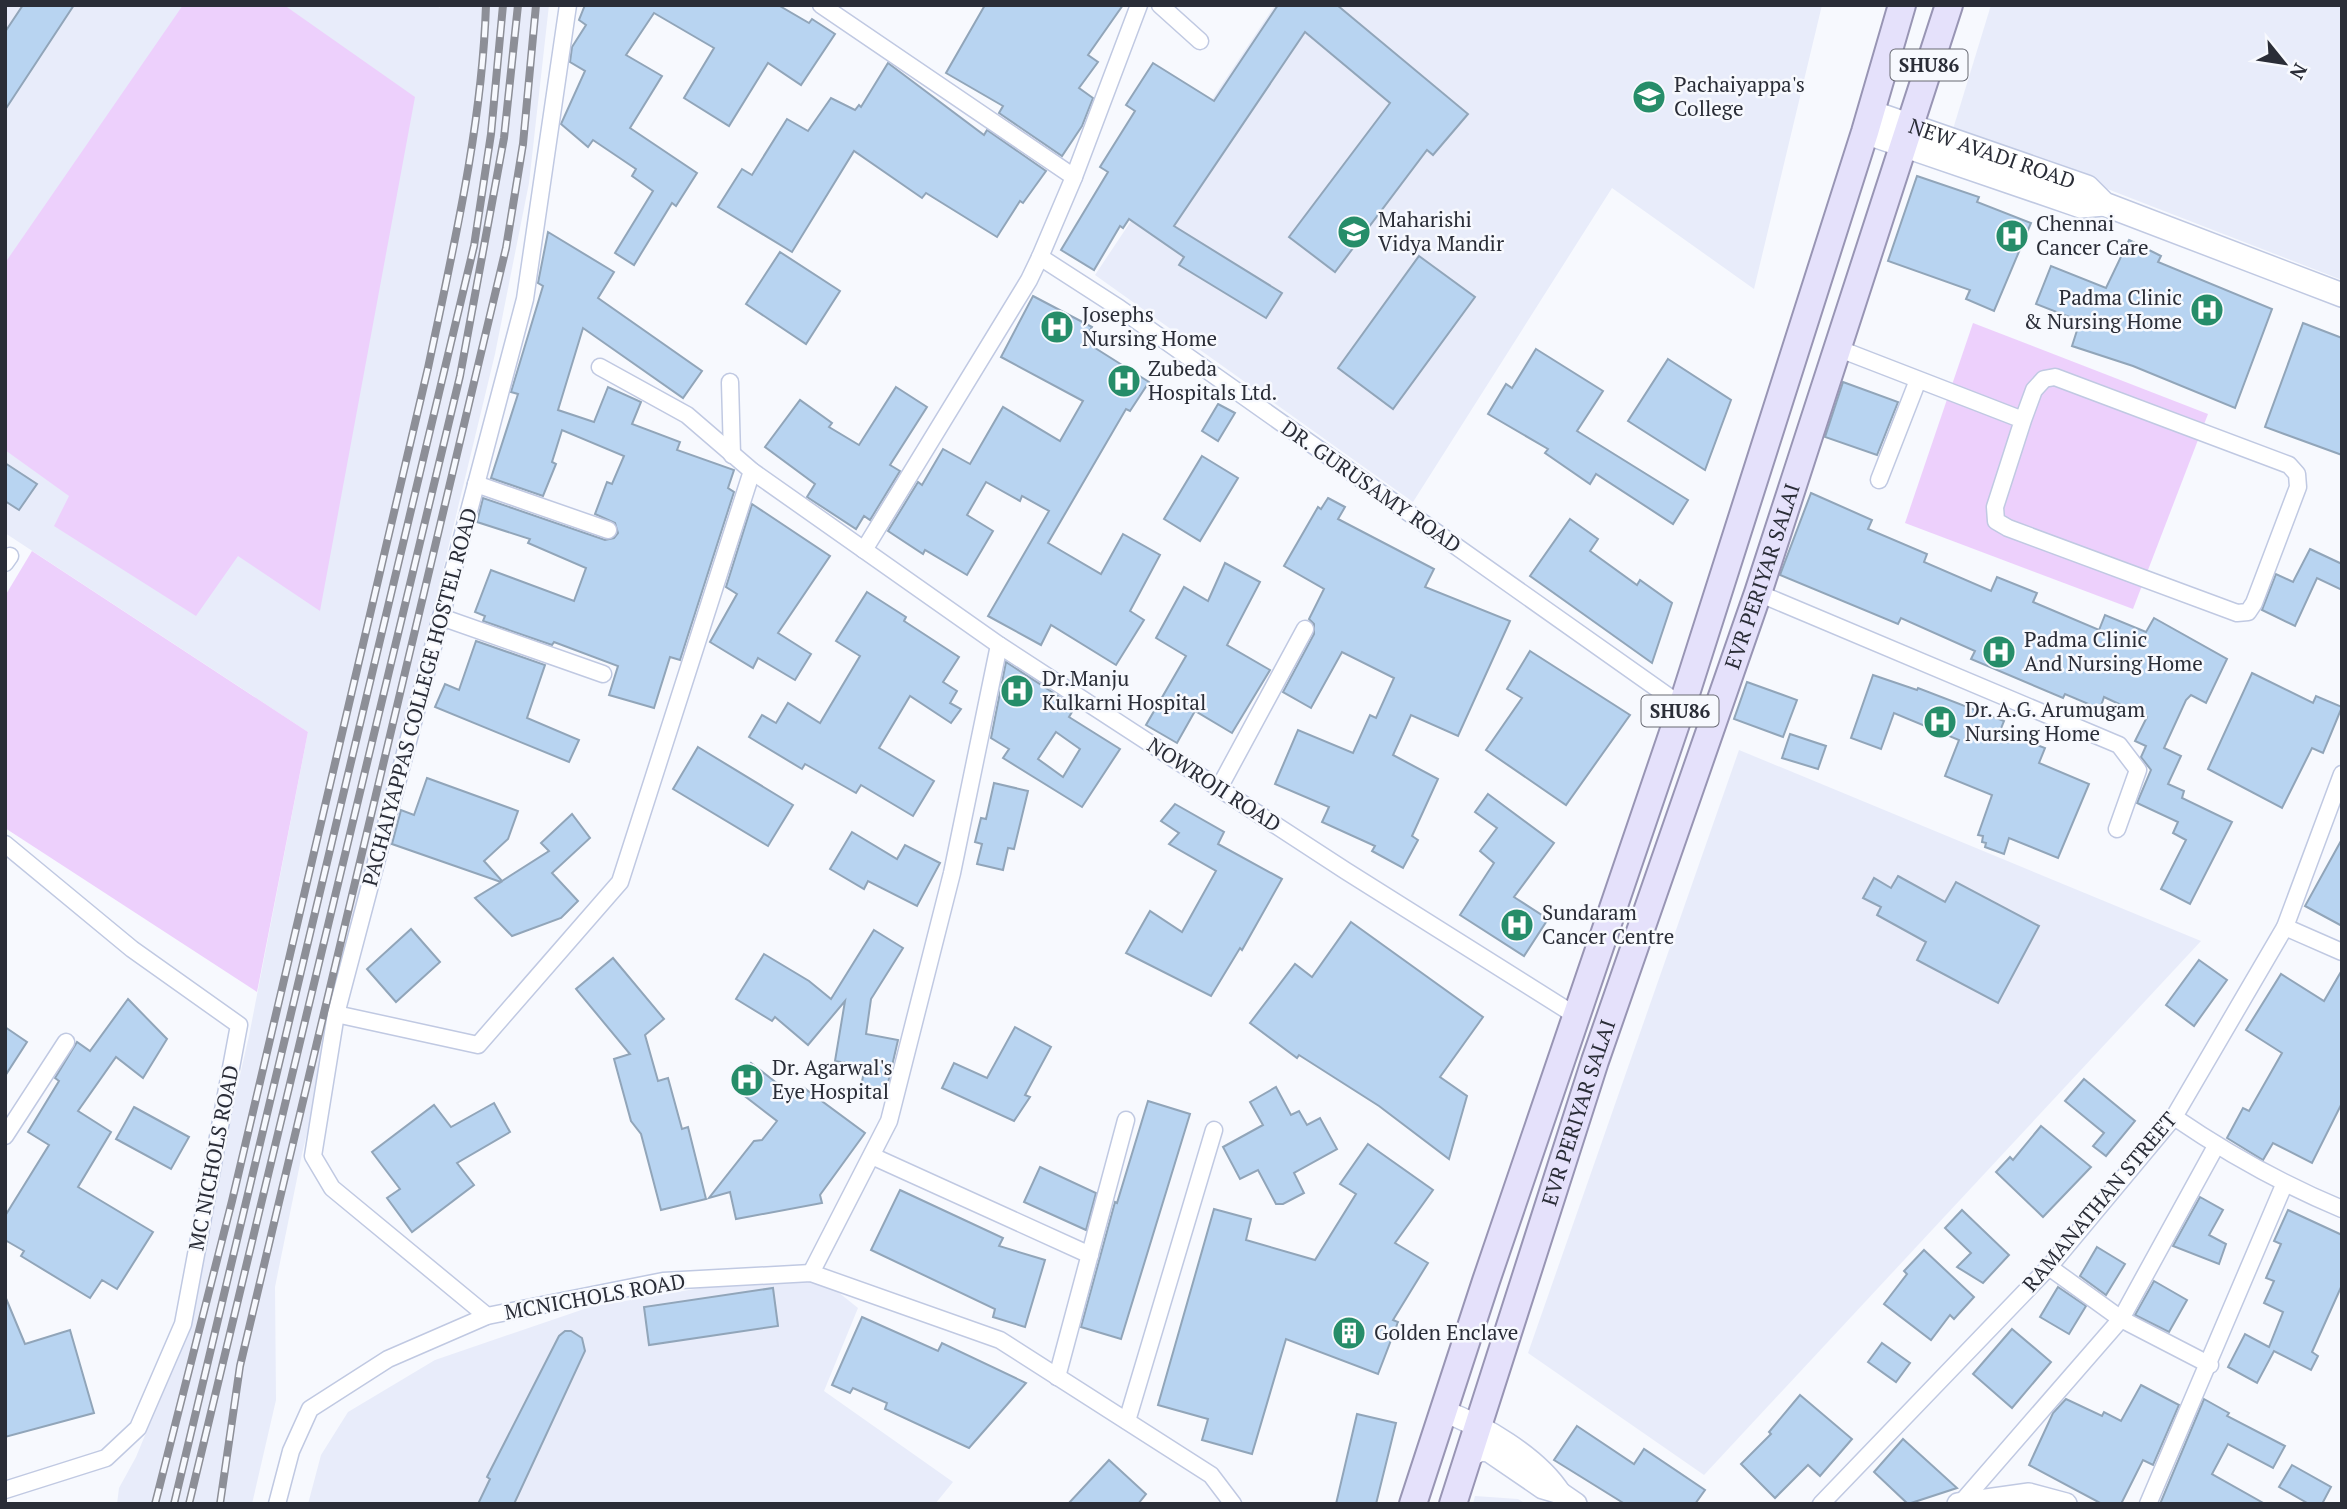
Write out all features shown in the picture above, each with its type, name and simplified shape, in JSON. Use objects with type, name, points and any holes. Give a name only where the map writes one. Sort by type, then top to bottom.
[{"type":"main road","name":"EVR PERIYAR SALAI","points":[[1413,1504],[1682,706],[1868,122],[1902,5]]},
{"type":"main road","name":"EVR PERIYAR SALAI","points":[[1453,1504],[1595,1061],[1758,593],[1949,5]]},
{"type":"main road","name":"NEW AVADI ROAD","points":[[1868,122],[2087,187],[2104,204],[2342,295]]},
{"type":"street","name":"PACHAIYAPPAS COLLEGE HOSTEL ROAD","points":[[487,1316],[332,1188],[313,1156],[336,1014],[525,299],[568,5]]},
{"type":"street","points":[[821,5],[1074,177]]},
{"type":"street","points":[[864,550],[1029,280],[1074,177],[1139,5]]},
{"type":"street","points":[[1160,5],[1200,41]]},
{"type":"street","name":"DR. GURUSAMY ROAD","points":[[1040,257],[1119,308],[1682,706]]},
{"type":"street","points":[[1837,348],[2023,421]]},
{"type":"street","name":"NOWROJI ROAD","points":[[600,368],[687,415],[752,471],[999,645],[1578,1017]]},
{"type":"street","points":[[2055,377],[2288,465],[2297,474],[2298,487],[2254,603],[2248,612],[2237,613],[2008,528],[1996,521],[1995,507],[2023,421],[2034,390],[2044,379],[2055,377]]},
{"type":"street","points":[[1880,480],[1918,380]]},
{"type":"street","points":[[730,382],[732,455]]},
{"type":"street","points":[[336,1014],[478,1045],[620,882],[752,471]]},
{"type":"street","points":[[476,484],[608,530]]},
{"type":"street","points":[[1758,593],[2119,745],[2138,770],[2117,829]]},
{"type":"street","points":[[441,617],[603,674]]},
{"type":"street","points":[[1219,788],[1305,629]]},
{"type":"street","points":[[811,1273],[890,1121],[942,912],[999,645]]},
{"type":"street","name":"RAMANATHAN STREET","points":[[1821,1504],[2049,1267],[2174,1117],[2285,927],[2342,774]]},
{"type":"street","name":"MC NICHOLS ROAD","points":[[5,844],[132,949],[239,1025],[183,1324],[138,1428],[106,1458],[5,1490]]},
{"type":"street","points":[[2285,927],[2342,951]]},
{"type":"street","points":[[5,1136],[66,1042]]},
{"type":"street","points":[[2174,1117],[2216,1146],[2284,1185],[2342,1209]]},
{"type":"street","points":[[1057,1377],[1126,1120]]},
{"type":"street","points":[[1127,1421],[1214,1130]]},
{"type":"street","points":[[1960,1503],[2121,1319],[2216,1146]]},
{"type":"street","points":[[872,1156],[1090,1255]]},
{"type":"street","points":[[2148,1504],[2210,1365],[2284,1185]]},
{"type":"street","points":[[2049,1267],[2121,1319],[2210,1365]]},
{"type":"street","name":"MCNICHOLS ROAD","points":[[277,1504],[290,1451],[310,1409],[388,1359],[487,1316],[663,1281],[811,1273],[1000,1340],[1211,1475],[1233,1504]]},
{"type":"street","points":[[1443,1411],[1477,1423],[1550,1478],[1568,1498]]},
{"type":"street","points":[[1466,1457],[1481,1450],[1489,1451],[1543,1488],[1568,1498]]},
{"type":"street","points":[[1960,1503],[2029,1494],[2037,1500],[2066,1504]]},
{"type":"shaded area","points":[[5,5],[435,5],[440,8],[440,5],[549,5],[529,183],[495,354],[302,1154],[275,1287],[276,1400],[252,1504],[117,1504],[119,1488],[136,1457],[172,1370],[249,1036],[308,732],[5,533]]},
{"type":"shaded area","points":[[183,5],[284,5],[415,97],[320,611],[238,556],[196,616],[54,526],[69,496],[5,450],[5,263]]},
{"type":"shaded area","name":"Maharishi Vidya Mandir","points":[[1275,5],[1822,5],[1754,289],[1612,188],[1413,502],[1095,275]]},
{"type":"shaded area","points":[[1991,5],[2342,5],[2342,280],[1953,129]]},
{"type":"shaded area","points":[[1973,323],[2208,414],[2133,609],[1905,523]]},
{"type":"shaded area","points":[[32,551],[308,732],[257,992],[5,828],[5,596]]},
{"type":"shaded area","points":[[1739,750],[2201,941],[1704,1475],[1528,1353]]},
{"type":"shaded area","points":[[823,1280],[858,1308],[824,1391],[953,1482],[935,1504],[308,1504],[321,1455],[348,1412],[435,1360],[590,1307],[741,1281]]},
{"type":"shaded area","points":[[1475,1496],[1518,1499],[1526,1504],[1473,1504]]},
{"type":"building","points":[[23,5],[74,5],[5,110],[5,32]]},
{"type":"building","points":[[585,5],[778,5],[809,23],[812,19],[835,34],[801,85],[768,63],[729,126],[684,98],[714,48],[654,13],[626,55],[662,76],[630,128],[697,173],[676,206],[672,203],[634,265],[615,253],[653,191],[632,176],[636,169],[593,140],[588,147],[561,124],[585,71],[570,62],[572,47],[586,25],[579,20]]},
{"type":"building","points":[[985,5],[1123,5],[1088,55],[1098,62],[1079,88],[1093,98],[1082,126],[1062,156],[999,113],[1003,106],[946,73]]},
{"type":"building","points":[[1278,5],[1337,5],[1468,114],[1433,155],[1427,150],[1335,272],[1289,237],[1390,103],[1305,32],[1174,226],[1282,293],[1266,318],[1179,265],[1184,257],[1129,219],[1123,228],[1120,226],[1094,270],[1061,250],[1108,172],[1100,167],[1135,111],[1126,105],[1153,63],[1214,101]]},
{"type":"building","points":[[888,63],[984,135],[987,130],[1046,171],[1023,203],[1020,201],[997,237],[926,193],[922,198],[854,151],[792,252],[718,207],[742,169],[752,175],[787,119],[808,131],[831,98],[855,110],[859,105],[861,107]]},
{"type":"building","points":[[1917,176],[1979,197],[1977,202],[2031,223],[1994,311],[1966,299],[1970,290],[1888,261]]},
{"type":"building","points":[[548,232],[614,272],[598,298],[702,371],[683,398],[583,328],[558,410],[594,422],[608,387],[641,402],[632,424],[680,442],[677,450],[734,470],[728,488],[734,492],[680,660],[670,657],[654,708],[609,695],[618,666],[554,642],[552,645],[483,621],[485,616],[475,612],[491,570],[574,601],[586,568],[528,543],[530,539],[477,522],[483,498],[605,540],[614,538],[618,533],[615,523],[595,514],[607,482],[612,484],[624,456],[562,430],[552,462],[556,464],[543,496],[491,478],[518,394],[511,392],[543,286],[538,283]]},
{"type":"building","points":[[2129,240],[2161,256],[2158,262],[2272,309],[2235,408],[2133,366],[2072,346],[2080,321],[2036,304],[2051,266],[2106,288]]},
{"type":"building","points":[[780,252],[840,291],[806,344],[746,304]]},
{"type":"building","points":[[1419,256],[1475,297],[1393,409],[1338,368]]},
{"type":"building","points":[[1033,296],[1092,327],[1084,341],[1149,382],[1130,411],[1126,409],[1048,543],[1101,574],[1123,534],[1160,555],[1130,611],[1144,620],[1116,665],[1051,625],[1041,645],[988,616],[1049,511],[1022,496],[1020,501],[986,482],[967,515],[993,531],[967,575],[925,550],[923,554],[888,531],[918,482],[922,485],[943,449],[970,464],[1003,407],[1060,441],[1083,401],[1001,357]]},
{"type":"building","points":[[2303,323],[2342,338],[2342,455],[2265,427]]},
{"type":"building","points":[[1536,349],[1603,391],[1577,431],[1688,500],[1673,524],[1596,474],[1590,484],[1545,453],[1548,449],[1488,414],[1506,384],[1512,388]]},
{"type":"building","points":[[1668,359],[1731,400],[1705,470],[1628,421]]},
{"type":"building","points":[[1843,382],[1898,402],[1877,455],[1825,437]]},
{"type":"building","points":[[896,387],[927,407],[890,465],[900,471],[870,520],[864,516],[856,529],[807,497],[815,484],[765,447],[800,400],[832,423],[829,427],[859,445]]},
{"type":"building","points":[[1218,404],[1235,413],[1218,441],[1202,431]]},
{"type":"building","points":[[1202,456],[1238,478],[1200,541],[1164,519]]},
{"type":"building","points":[[5,463],[37,484],[19,510],[5,501]]},
{"type":"building","points":[[1811,493],[1872,520],[1868,529],[1927,554],[1924,562],[1991,591],[1997,577],[2037,593],[2033,602],[2099,630],[2105,615],[2146,632],[2154,618],[2227,659],[2206,703],[2191,695],[2186,700],[2164,748],[2181,756],[2168,784],[2184,791],[2182,798],[2232,822],[2190,904],[2161,889],[2186,840],[2173,833],[2178,822],[2137,803],[2151,770],[2141,757],[2146,746],[2135,741],[2147,717],[2104,697],[2100,709],[2065,694],[2063,698],[1971,659],[1975,651],[1901,618],[1898,624],[1780,575]]},
{"type":"building","points":[[1328,498],[1345,507],[1338,519],[1434,569],[1425,587],[1510,621],[1458,736],[1411,715],[1393,755],[1438,779],[1412,836],[1418,840],[1403,868],[1372,851],[1375,846],[1322,822],[1329,807],[1275,784],[1298,730],[1353,753],[1370,715],[1376,718],[1394,678],[1342,652],[1311,708],[1283,692],[1314,634],[1314,624],[1309,619],[1324,589],[1284,566],[1318,507],[1321,509]]},
{"type":"building","points":[[752,504],[830,556],[778,633],[811,654],[795,680],[758,658],[753,668],[710,642],[737,594],[726,587]]},
{"type":"building","points":[[1570,519],[1598,539],[1590,551],[1637,585],[1640,580],[1672,603],[1652,663],[1530,576]]},
{"type":"building","points":[[2310,549],[2342,564],[2342,590],[2317,578],[2295,626],[2262,610],[2276,574],[2293,582]]},
{"type":"building","points":[[1225,563],[1260,582],[1227,645],[1270,670],[1232,733],[1195,711],[1177,743],[1146,725],[1186,656],[1156,638],[1184,587],[1208,601]]},
{"type":"building","points":[[867,592],[906,617],[904,621],[959,657],[943,682],[957,691],[950,703],[961,709],[951,723],[910,696],[879,748],[934,781],[913,816],[861,785],[856,793],[805,764],[802,769],[749,737],[762,715],[776,723],[788,703],[820,723],[860,656],[836,641]]},
{"type":"building","points":[[476,641],[545,665],[527,718],[579,740],[569,762],[435,707],[445,684],[459,690]]},
{"type":"building","points":[[1530,651],[1630,715],[1566,805],[1486,750],[1522,698],[1507,689]]},
{"type":"building","points":[[1006,662],[1075,707],[1069,717],[1120,749],[1082,807],[1003,758],[1009,749],[991,738]],"holes":[[[1056,732],[1080,749],[1063,777],[1038,759]]]},
{"type":"building","points":[[2252,673],[2313,703],[2316,696],[2342,707],[2323,753],[2312,748],[2282,808],[2208,769]]},
{"type":"building","points":[[1873,675],[1917,690],[1918,688],[2004,721],[2000,731],[2045,748],[2039,763],[2089,784],[2058,858],[2009,838],[2004,854],[1985,847],[1983,836],[1978,835],[1992,795],[1945,776],[1959,740],[1894,713],[1881,749],[1851,738]]},
{"type":"building","points":[[1747,682],[1797,700],[1783,737],[1734,719]]},
{"type":"building","points":[[1790,734],[1826,746],[1818,769],[1782,758]]},
{"type":"building","points":[[698,747],[793,805],[768,846],[673,789]]},
{"type":"building","points":[[427,778],[518,811],[508,839],[484,861],[502,881],[549,851],[541,843],[572,814],[590,838],[552,873],[578,901],[561,918],[512,936],[475,898],[501,882],[392,844],[401,810],[414,815]]},
{"type":"building","points":[[994,783],[1028,791],[1014,849],[1008,848],[1003,870],[977,864],[982,844],[975,842],[981,818],[986,819]]},
{"type":"building","points":[[1488,794],[1554,843],[1514,897],[1548,919],[1524,956],[1460,915],[1494,863],[1480,851],[1497,828],[1475,812]]},
{"type":"building","points":[[1175,804],[1224,832],[1218,844],[1282,879],[1242,950],[1240,948],[1211,996],[1126,953],[1150,911],[1182,932],[1216,871],[1169,844],[1179,833],[1161,821]]},
{"type":"building","points":[[852,832],[897,859],[905,845],[940,863],[917,906],[868,881],[864,889],[830,869]]},
{"type":"building","points":[[2342,839],[2342,926],[2305,906]]},
{"type":"building","points":[[1898,876],[1945,902],[1956,882],[2039,926],[1998,1003],[1917,960],[1926,942],[1877,915],[1881,907],[1863,898],[1874,878],[1891,888]]},
{"type":"building","points":[[1351,922],[1483,1017],[1440,1077],[1467,1096],[1449,1159],[1379,1106],[1299,1055],[1297,1058],[1250,1023],[1295,964],[1312,977]]},
{"type":"building","points":[[411,929],[440,962],[396,1002],[367,969]]},
{"type":"building","points":[[874,930],[903,948],[871,999],[866,1034],[898,1040],[885,1096],[860,1092],[865,1066],[835,1061],[845,1001],[808,1045],[775,1017],[772,1021],[736,999],[764,954],[809,981],[831,999]]},
{"type":"building","points":[[613,958],[664,1019],[645,1035],[658,1081],[668,1078],[682,1129],[688,1127],[706,1199],[661,1210],[641,1134],[631,1121],[614,1059],[630,1054],[576,989]]},
{"type":"building","points":[[2199,960],[2227,980],[2194,1026],[2166,1005]]},
{"type":"building","points":[[2342,970],[2342,1103],[2312,1163],[2273,1143],[2263,1160],[2227,1138],[2243,1108],[2249,1111],[2282,1053],[2246,1030],[2281,974],[2324,1001]]},
{"type":"building","points":[[128,999],[167,1039],[143,1078],[116,1057],[78,1111],[111,1132],[78,1187],[153,1232],[117,1289],[102,1280],[90,1298],[21,1256],[24,1251],[5,1240],[5,1216],[49,1145],[28,1132],[59,1081],[55,1078],[77,1042],[90,1051]]},
{"type":"building","points":[[5,1027],[27,1042],[5,1076]]},
{"type":"building","points":[[1015,1027],[1051,1047],[1025,1095],[1030,1097],[1014,1121],[942,1088],[954,1063],[987,1078]]},
{"type":"building","points":[[751,1063],[796,1098],[804,1088],[865,1133],[820,1195],[822,1203],[736,1219],[730,1192],[709,1198],[754,1141],[762,1140],[777,1121],[733,1087]]},
{"type":"building","points":[[2084,1079],[2135,1121],[2106,1156],[2093,1146],[2104,1133],[2065,1101]]},
{"type":"building","points":[[1276,1087],[1291,1115],[1299,1111],[1307,1125],[1320,1118],[1337,1149],[1294,1173],[1304,1193],[1283,1204],[1276,1204],[1258,1170],[1240,1179],[1223,1147],[1263,1125],[1250,1102]]},
{"type":"building","points":[[1148,1101],[1190,1114],[1121,1339],[1081,1327],[1115,1202],[1117,1203]]},
{"type":"building","points":[[494,1103],[510,1132],[457,1163],[474,1185],[412,1232],[387,1198],[400,1189],[372,1152],[434,1105],[451,1127]]},
{"type":"building","points":[[134,1107],[189,1137],[171,1169],[116,1139]]},
{"type":"building","points":[[2041,1126],[2091,1167],[2043,1217],[1996,1172],[2010,1157],[2013,1160]]},
{"type":"building","points":[[1368,1144],[1433,1190],[1395,1243],[1428,1263],[1393,1320],[1398,1322],[1378,1374],[1286,1339],[1252,1454],[1202,1440],[1208,1419],[1158,1405],[1214,1209],[1251,1219],[1246,1240],[1315,1260],[1356,1194],[1340,1184]]},
{"type":"building","points":[[1040,1167],[1096,1193],[1086,1230],[1024,1202]]},
{"type":"building","points":[[900,1190],[1003,1238],[999,1246],[1045,1260],[1025,1327],[993,1317],[995,1309],[871,1250]]},
{"type":"building","points":[[2200,1197],[2223,1210],[2209,1235],[2226,1244],[2219,1264],[2173,1246]]},
{"type":"building","points":[[1962,1210],[2009,1255],[1983,1283],[1957,1267],[1971,1253],[1945,1228]]},
{"type":"building","points":[[2288,1210],[2342,1235],[2342,1285],[2312,1352],[2318,1356],[2311,1370],[2274,1351],[2257,1383],[2228,1367],[2245,1334],[2269,1347],[2283,1312],[2264,1303],[2274,1281],[2266,1278],[2281,1244],[2274,1241]]},
{"type":"building","points":[[2097,1247],[2125,1264],[2106,1295],[2080,1276]]},
{"type":"building","points":[[1924,1250],[1974,1297],[1954,1319],[1950,1315],[1931,1340],[1884,1304],[1907,1274],[1904,1271]]},
{"type":"building","points":[[2154,1281],[2187,1300],[2169,1332],[2135,1315]]},
{"type":"building","points":[[2058,1287],[2086,1306],[2069,1334],[2040,1317]]},
{"type":"building","points":[[773,1288],[778,1326],[649,1345],[644,1307]]},
{"type":"building","points":[[5,1296],[25,1344],[70,1330],[94,1413],[5,1437]]},
{"type":"building","points":[[862,1317],[938,1351],[942,1343],[1026,1383],[969,1448],[885,1409],[887,1403],[853,1388],[850,1393],[832,1385]]},
{"type":"building","points":[[2012,1329],[2051,1362],[2012,1408],[1973,1374]]},
{"type":"building","points":[[565,1331],[571,1331],[582,1338],[585,1351],[514,1504],[478,1504],[490,1479],[487,1477],[559,1336]]},
{"type":"building","points":[[1882,1343],[1910,1363],[1896,1382],[1868,1362]]},
{"type":"building","points":[[2141,1385],[2179,1405],[2153,1465],[2143,1460],[2121,1504],[2102,1504],[2029,1465],[2053,1413],[2066,1399],[2102,1416],[2104,1412],[2121,1421]]},
{"type":"building","points":[[1800,1395],[1852,1439],[1820,1476],[1808,1465],[1775,1498],[1741,1464],[1771,1434],[1769,1432]]},
{"type":"building","points":[[2204,1399],[2229,1413],[2227,1416],[2285,1446],[2273,1468],[2228,1444],[2212,1474],[2265,1504],[2160,1504]]},
{"type":"building","points":[[1357,1414],[1396,1423],[1376,1504],[1336,1504]]},
{"type":"building","points":[[1577,1426],[1634,1464],[1644,1449],[1705,1490],[1695,1504],[1625,1504],[1554,1460]]},
{"type":"building","points":[[1903,1439],[1957,1488],[1908,1504],[1874,1472]]},
{"type":"building","points":[[1109,1460],[1146,1494],[1138,1504],[1068,1504]]},
{"type":"building","points":[[2292,1465],[2331,1487],[2322,1504],[2309,1504],[2279,1487]]},
{"type":"railway","points":[[155,1504],[232,1201],[428,368],[472,142],[479,96],[486,5]]},
{"type":"railway","points":[[174,1504],[474,246],[491,134],[503,5]]},
{"type":"railway","points":[[189,1504],[460,376],[504,138],[518,5]]},
{"type":"railway","points":[[220,1504],[240,1366],[506,248],[523,144],[536,5]]},
{"type":"place","name":"Pachaiyappa's College","points":[[1649,97]]},
{"type":"place","name":"Maharishi Vidya Mandir","points":[[1354,232]]},
{"type":"place","name":"Chennai Cancer Care","points":[[2012,236]]},
{"type":"place","name":"Padma Clinic & Nursing Home","points":[[2207,310]]},
{"type":"place","name":"Josephs Nursing Home","points":[[1057,327]]},
{"type":"place","name":"Zubeda Hospitals Ltd.","points":[[1124,381]]},
{"type":"place","name":"Padma Clinic And Nursing Home","points":[[1999,652]]},
{"type":"place","name":"Dr.Manju Kulkarni Hospital","points":[[1017,691]]},
{"type":"place","name":"Dr. A.G. Arumugam Nursing Home","points":[[1940,722]]},
{"type":"place","name":"Sundaram Cancer Centre","points":[[1517,925]]},
{"type":"place","name":"Dr. Agarwal's Eye Hospital","points":[[747,1080]]},
{"type":"place","name":"Golden Enclave","points":[[1349,1333]]}]
